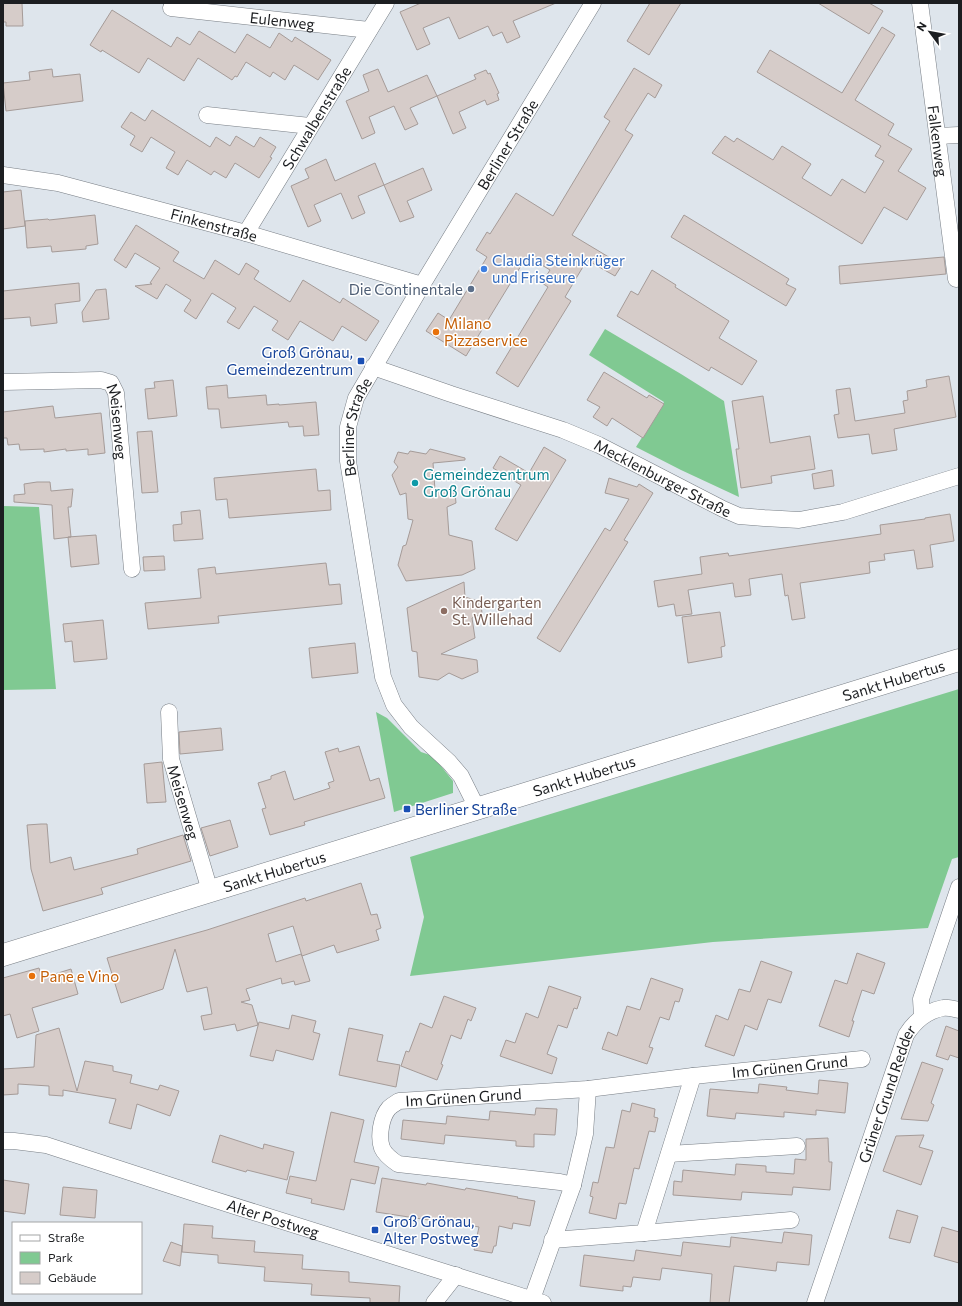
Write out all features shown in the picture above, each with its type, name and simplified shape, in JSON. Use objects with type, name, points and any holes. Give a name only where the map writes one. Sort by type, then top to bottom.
[{"type":"main road","name":"Sankt Hubertus","points":[[3,955],[959,660]]},
{"type":"street","name":"Schwalbenstraße","points":[[246,233],[386,3]]},
{"type":"street","name":"Berliner Straße","points":[[477,808],[461,776],[449,762],[411,727],[394,705],[383,677],[348,461],[348,428],[356,398],[373,367],[592,3]]},
{"type":"street","name":"Falkenweg","points":[[920,3],[956,279]]},
{"type":"street","name":"Eulenweg","points":[[171,8],[369,30]]},
{"type":"street","points":[[207,115],[310,126]]},
{"type":"street","points":[[938,136],[959,134]]},
{"type":"street","name":"Finkenstraße","points":[[3,175],[58,183],[246,233],[422,285]]},
{"type":"street","name":"Mecklenburger Straße","points":[[373,367],[563,430],[599,445],[694,495],[740,516],[799,520],[843,512],[959,476]]},
{"type":"street","name":"Meisenweg","points":[[3,382],[101,380],[111,383],[116,393],[132,569]]},
{"type":"street","name":"Meisenweg","points":[[168,712],[171,759],[210,891]]},
{"type":"street","name":"Grüner Grund Redder","points":[[815,1303],[906,1035],[912,1026],[922,1016],[921,999],[959,887]]},
{"type":"street","points":[[922,1016],[944,1007],[959,1010]]},
{"type":"street","name":"Im Grünen Grund","points":[[573,1185],[560,1182],[398,1164],[388,1156],[382,1148],[382,1127],[388,1109],[400,1101],[588,1089],[693,1076],[862,1059]]},
{"type":"street","points":[[644,1233],[693,1076]]},
{"type":"street","points":[[537,1301],[552,1240],[573,1185],[585,1134],[588,1089]]},
{"type":"street","name":"Alter Postweg","points":[[3,1141],[46,1145],[537,1301]]},
{"type":"street","points":[[669,1154],[797,1146]]},
{"type":"street","points":[[552,1240],[790,1220]]},
{"type":"street","points":[[434,1303],[456,1276]]},
{"type":"green space","points":[[605,329],[724,401],[739,497],[636,447],[664,402],[589,355]]},
{"type":"green space","points":[[3,506],[39,507],[56,689],[3,690]]},
{"type":"green space","points":[[959,689],[959,857],[952,859],[928,928],[713,942],[410,976],[424,917],[410,857]]},
{"type":"green space","points":[[376,712],[387,718],[421,752],[433,756],[453,781],[453,793],[394,812]]},
{"type":"building","points":[[3,3],[22,3],[23,26],[6,26],[6,22],[3,22]]},
{"type":"building","points":[[421,3],[556,3],[513,21],[520,37],[507,43],[502,32],[493,36],[488,26],[459,39],[449,17],[423,28],[430,44],[417,50],[400,12]]},
{"type":"building","points":[[650,3],[681,3],[649,55],[627,41]]},
{"type":"building","points":[[818,3],[869,3],[883,11],[869,34]]},
{"type":"building","points":[[112,10],[171,47],[177,37],[190,45],[199,31],[235,53],[247,34],[270,48],[279,33],[292,42],[295,37],[331,60],[318,80],[294,65],[285,80],[273,72],[270,77],[246,62],[237,77],[235,76],[232,80],[198,58],[184,81],[148,58],[139,73],[102,50],[101,52],[90,45]]},
{"type":"building","points":[[882,27],[895,35],[855,100],[894,124],[888,135],[912,149],[898,171],[926,188],[907,220],[884,207],[862,244],[712,153],[725,136],[734,142],[737,138],[773,160],[782,146],[811,164],[802,178],[831,196],[842,179],[865,193],[884,161],[875,156],[881,146],[757,72],[770,50],[842,93]]},
{"type":"building","points":[[634,68],[662,85],[655,98],[648,93],[625,130],[633,135],[572,235],[622,265],[615,276],[587,260],[565,297],[571,301],[518,387],[496,373],[548,287],[542,283],[550,270],[527,256],[466,356],[426,331],[438,313],[449,320],[487,257],[476,250],[487,232],[490,234],[516,193],[553,216],[610,121],[604,117]]},
{"type":"building","points":[[52,69],[53,77],[80,74],[83,101],[6,111],[3,83],[30,80],[29,72]]},
{"type":"building","points":[[378,69],[388,92],[427,75],[437,96],[410,108],[418,124],[405,130],[394,106],[369,117],[375,133],[362,139],[346,101],[369,91],[363,75]]},
{"type":"building","points":[[486,70],[488,74],[490,73],[499,93],[497,94],[499,100],[487,105],[485,100],[459,112],[466,128],[453,134],[437,96],[476,79],[474,75]]},
{"type":"building","points":[[152,110],[210,147],[216,137],[230,146],[236,136],[254,147],[260,137],[276,147],[270,157],[272,158],[259,178],[235,163],[226,178],[214,171],[211,175],[187,160],[178,175],[166,168],[175,152],[151,137],[142,152],[130,145],[135,136],[121,127],[131,112],[145,121]]},
{"type":"building","points":[[326,159],[335,181],[375,163],[384,185],[358,196],[365,213],[352,219],[341,193],[314,205],[321,221],[308,227],[291,186],[309,178],[305,169]]},
{"type":"building","points":[[423,168],[432,190],[407,201],[414,217],[400,222],[384,185]]},
{"type":"building","points":[[21,190],[25,226],[3,229],[3,192]]},
{"type":"building","points":[[95,215],[98,244],[86,246],[86,249],[52,252],[51,246],[27,248],[25,221]]},
{"type":"building","points":[[684,215],[789,279],[786,284],[796,289],[786,306],[671,237]]},
{"type":"building","points":[[136,225],[179,252],[173,261],[204,279],[215,260],[239,275],[246,263],[259,271],[254,279],[290,302],[303,280],[340,303],[343,298],[379,321],[366,341],[342,326],[333,341],[300,321],[288,340],[272,330],[278,321],[254,306],[239,329],[227,322],[236,308],[212,293],[196,319],[184,311],[191,300],[166,284],[157,299],[135,286],[152,284],[150,283],[160,268],[135,253],[126,268],[114,260]]},
{"type":"building","points":[[944,257],[946,274],[840,284],[839,266]]},
{"type":"building","points":[[652,270],[676,285],[675,287],[729,321],[719,338],[757,361],[742,385],[711,367],[709,371],[617,316],[631,291],[638,295]]},
{"type":"building","points":[[79,283],[80,301],[55,304],[57,323],[31,326],[30,317],[3,319],[3,291]]},
{"type":"building","points":[[106,289],[109,319],[83,322],[82,312],[96,290]]},
{"type":"building","points":[[604,372],[647,398],[649,395],[664,404],[643,438],[612,418],[607,426],[593,417],[600,407],[587,400]]},
{"type":"building","points":[[949,376],[956,417],[894,429],[897,450],[872,454],[869,434],[838,438],[834,415],[839,414],[836,390],[850,388],[855,421],[905,413],[903,401],[908,400],[907,391],[927,387],[926,380]]},
{"type":"building","points":[[173,380],[177,416],[148,419],[145,389],[155,388],[154,382]]},
{"type":"building","points":[[227,385],[228,398],[266,395],[267,405],[316,402],[319,435],[304,436],[303,426],[289,427],[288,422],[221,428],[219,409],[208,409],[206,387]]},
{"type":"building","points":[[763,396],[770,443],[810,436],[815,469],[771,476],[772,483],[741,488],[736,449],[739,449],[732,401]]},
{"type":"building","points":[[53,406],[55,418],[101,413],[105,453],[88,455],[88,449],[66,451],[66,449],[44,452],[44,449],[20,450],[19,444],[8,445],[7,438],[3,438],[3,412]]},
{"type":"building","points":[[152,431],[158,492],[142,493],[137,432]]},
{"type":"building","points":[[544,447],[566,460],[517,541],[495,529],[521,485],[493,468],[500,456],[529,473]]},
{"type":"building","points":[[430,449],[465,458],[465,460],[433,463],[435,490],[455,493],[456,503],[447,507],[449,535],[472,541],[475,569],[462,575],[406,581],[398,565],[403,546],[406,545],[413,520],[408,519],[406,493],[400,495],[392,475],[398,467],[394,462],[398,452],[408,454],[410,451],[426,454]]},
{"type":"building","points":[[316,469],[318,491],[330,490],[331,510],[229,518],[227,499],[216,500],[214,478]]},
{"type":"building","points":[[832,470],[834,486],[814,489],[812,474]]},
{"type":"building","points":[[609,478],[637,487],[639,484],[653,493],[624,540],[628,542],[560,652],[537,638],[605,528],[610,531],[629,499],[605,493]]},
{"type":"building","points":[[50,482],[51,491],[73,489],[71,507],[68,507],[71,537],[54,539],[52,505],[14,502],[14,495],[25,494],[24,484]]},
{"type":"building","points":[[200,510],[203,539],[174,541],[173,525],[182,524],[181,512]]},
{"type":"building","points":[[950,514],[954,541],[930,545],[933,567],[917,569],[914,550],[884,554],[885,560],[869,562],[870,573],[800,583],[805,618],[792,620],[788,595],[785,596],[782,574],[749,579],[751,595],[735,597],[733,583],[688,590],[692,614],[676,616],[674,604],[658,607],[654,581],[702,574],[700,557],[728,553],[729,556],[881,534],[880,525]]},
{"type":"building","points":[[96,535],[99,564],[71,567],[68,537]]},
{"type":"building","points":[[164,556],[165,570],[144,571],[143,557]]},
{"type":"building","points":[[326,563],[329,585],[340,584],[342,604],[218,616],[219,623],[148,629],[145,603],[201,598],[198,569],[215,567],[216,574]]},
{"type":"building","name":"Kindergarten St. Willehad","points":[[464,582],[465,597],[481,602],[482,614],[472,618],[475,638],[441,654],[477,660],[478,672],[462,679],[449,673],[438,680],[419,677],[417,652],[412,651],[407,608]]},
{"type":"building","points":[[720,612],[725,646],[721,647],[722,657],[688,663],[682,617]]},
{"type":"building","points":[[103,620],[107,659],[74,662],[72,641],[65,642],[63,624]]},
{"type":"building","points":[[355,643],[358,673],[312,678],[309,648]]},
{"type":"building","points":[[221,728],[223,750],[180,754],[179,732]]},
{"type":"building","points":[[359,746],[370,781],[379,778],[385,798],[304,822],[305,825],[270,835],[262,809],[266,808],[258,783],[271,779],[271,776],[285,771],[294,800],[330,788],[328,783],[334,781],[325,752],[338,748],[339,752]]},
{"type":"building","points":[[162,762],[166,802],[147,803],[144,764]]},
{"type":"building","points":[[230,820],[238,847],[210,856],[201,828]]},
{"type":"building","points":[[47,824],[50,863],[71,857],[74,870],[138,854],[137,849],[183,835],[191,861],[101,888],[103,894],[43,911],[31,869],[27,825]]},
{"type":"building","points":[[361,883],[371,915],[377,914],[381,928],[376,930],[379,940],[337,953],[334,945],[302,956],[310,981],[295,985],[294,981],[282,984],[281,978],[246,989],[250,1000],[241,1002],[252,1005],[258,1025],[237,1031],[235,1024],[204,1030],[201,1016],[212,1014],[207,987],[187,992],[175,949],[163,989],[121,1003],[107,958],[207,930],[305,898],[306,901]],"holes":[[[293,926],[302,956],[301,954],[276,962],[268,934]]]},
{"type":"building","points":[[857,953],[885,963],[874,994],[862,990],[852,1021],[854,1021],[849,1037],[819,1026],[835,980],[847,984]]},
{"type":"building","points":[[761,961],[792,972],[781,1003],[768,999],[757,1030],[745,1025],[734,1056],[705,1046],[716,1015],[728,1020],[739,989],[750,992]]},
{"type":"building","points":[[39,968],[42,978],[71,969],[78,994],[32,1008],[39,1031],[17,1038],[10,1014],[3,1016],[3,978]]},
{"type":"building","points":[[651,978],[683,989],[679,1002],[675,1001],[669,1020],[660,1017],[649,1047],[653,1048],[647,1064],[602,1049],[608,1032],[617,1036],[627,1006],[640,1010]]},
{"type":"building","points":[[549,986],[581,997],[577,1009],[574,1008],[567,1028],[558,1025],[547,1054],[557,1058],[552,1074],[500,1056],[506,1040],[515,1043],[526,1013],[538,1018]]},
{"type":"building","points":[[444,996],[476,1008],[471,1021],[468,1019],[461,1039],[451,1035],[441,1064],[443,1065],[437,1080],[401,1066],[406,1051],[409,1052],[420,1023],[432,1028]]},
{"type":"building","points":[[292,1015],[316,1021],[313,1032],[320,1034],[313,1060],[276,1050],[273,1061],[250,1056],[259,1022],[289,1029]]},
{"type":"building","points":[[946,1026],[959,1031],[959,1058],[950,1055],[948,1060],[936,1056]]},
{"type":"building","points":[[59,1028],[77,1091],[85,1061],[113,1066],[113,1071],[132,1075],[130,1083],[158,1090],[160,1085],[179,1091],[170,1116],[137,1104],[131,1129],[109,1123],[116,1099],[63,1090],[63,1096],[49,1095],[49,1086],[18,1084],[18,1094],[3,1095],[3,1069],[34,1067],[36,1035]]},
{"type":"building","points":[[349,1028],[383,1035],[377,1061],[400,1065],[396,1087],[339,1075]]},
{"type":"building","points":[[922,1062],[943,1069],[931,1103],[934,1105],[928,1121],[901,1119]]},
{"type":"building","points":[[819,1080],[848,1083],[845,1113],[816,1110],[816,1115],[784,1112],[784,1117],[736,1113],[735,1119],[707,1116],[710,1089],[758,1093],[759,1084],[787,1087],[786,1090],[818,1094]]},
{"type":"building","points":[[632,1103],[655,1109],[654,1117],[658,1118],[655,1132],[649,1131],[639,1169],[634,1168],[626,1204],[619,1203],[616,1219],[589,1213],[593,1197],[590,1196],[593,1182],[598,1183],[606,1147],[614,1148],[622,1110],[630,1112]]},
{"type":"building","points":[[536,1108],[557,1109],[555,1135],[534,1134],[534,1147],[516,1146],[516,1141],[445,1135],[444,1144],[401,1139],[403,1120],[446,1124],[447,1116],[489,1120],[490,1111],[535,1115]]},
{"type":"building","points":[[331,1112],[364,1120],[354,1162],[379,1167],[375,1184],[351,1179],[344,1210],[311,1203],[312,1199],[286,1193],[290,1176],[316,1181]]},
{"type":"building","points":[[220,1135],[263,1149],[264,1144],[294,1152],[287,1180],[247,1170],[246,1172],[212,1162]]},
{"type":"building","points":[[924,1135],[919,1147],[933,1151],[921,1185],[883,1171],[896,1136]]},
{"type":"building","points":[[828,1138],[829,1162],[832,1162],[830,1190],[793,1187],[792,1195],[742,1192],[741,1200],[673,1195],[674,1181],[682,1182],[683,1170],[735,1175],[736,1164],[766,1166],[766,1172],[794,1174],[795,1159],[806,1160],[806,1139]]},
{"type":"building","points":[[382,1178],[426,1185],[427,1183],[465,1190],[466,1188],[535,1201],[530,1226],[513,1223],[512,1229],[499,1226],[496,1246],[494,1246],[492,1253],[474,1250],[479,1227],[435,1219],[435,1221],[376,1212]]},
{"type":"building","points":[[3,1180],[29,1184],[25,1214],[3,1211]]},
{"type":"building","points":[[63,1187],[97,1190],[95,1218],[60,1215]]},
{"type":"building","points":[[897,1210],[918,1216],[910,1243],[889,1238]]},
{"type":"building","points":[[184,1224],[213,1226],[212,1238],[255,1241],[254,1252],[303,1255],[302,1269],[349,1272],[349,1282],[400,1286],[399,1303],[370,1303],[370,1298],[311,1295],[312,1284],[264,1281],[265,1267],[218,1263],[218,1255],[182,1252]]},
{"type":"building","points":[[942,1227],[959,1232],[959,1263],[934,1256]]},
{"type":"building","points":[[784,1232],[812,1235],[809,1265],[777,1262],[776,1271],[734,1266],[729,1303],[710,1303],[712,1274],[662,1268],[660,1280],[633,1277],[631,1287],[623,1286],[623,1291],[580,1286],[584,1255],[634,1261],[636,1250],[681,1256],[683,1242],[730,1247],[731,1237],[782,1243]]},
{"type":"building","points":[[171,1242],[182,1246],[180,1266],[163,1261]]},
{"type":"place","name":"Claudia Steinkrüger und Friseure","points":[[484,269]]},
{"type":"place","name":"Die Continentale","points":[[471,289]]},
{"type":"place","name":"Milano Pizzaservice","points":[[436,332]]},
{"type":"place","name":"Groß Grönau, Gemeindezentrum","points":[[361,361]]},
{"type":"place","name":"Gemeindezentrum Groß Grönau","points":[[415,483]]},
{"type":"place","name":"Kindergarten St. Willehad","points":[[444,611]]},
{"type":"place","name":"Berliner Straße","points":[[407,809]]},
{"type":"place","name":"Pane e Vino","points":[[32,976]]},
{"type":"place","name":"Groß Grönau, Alter Postweg","points":[[375,1230]]}]
